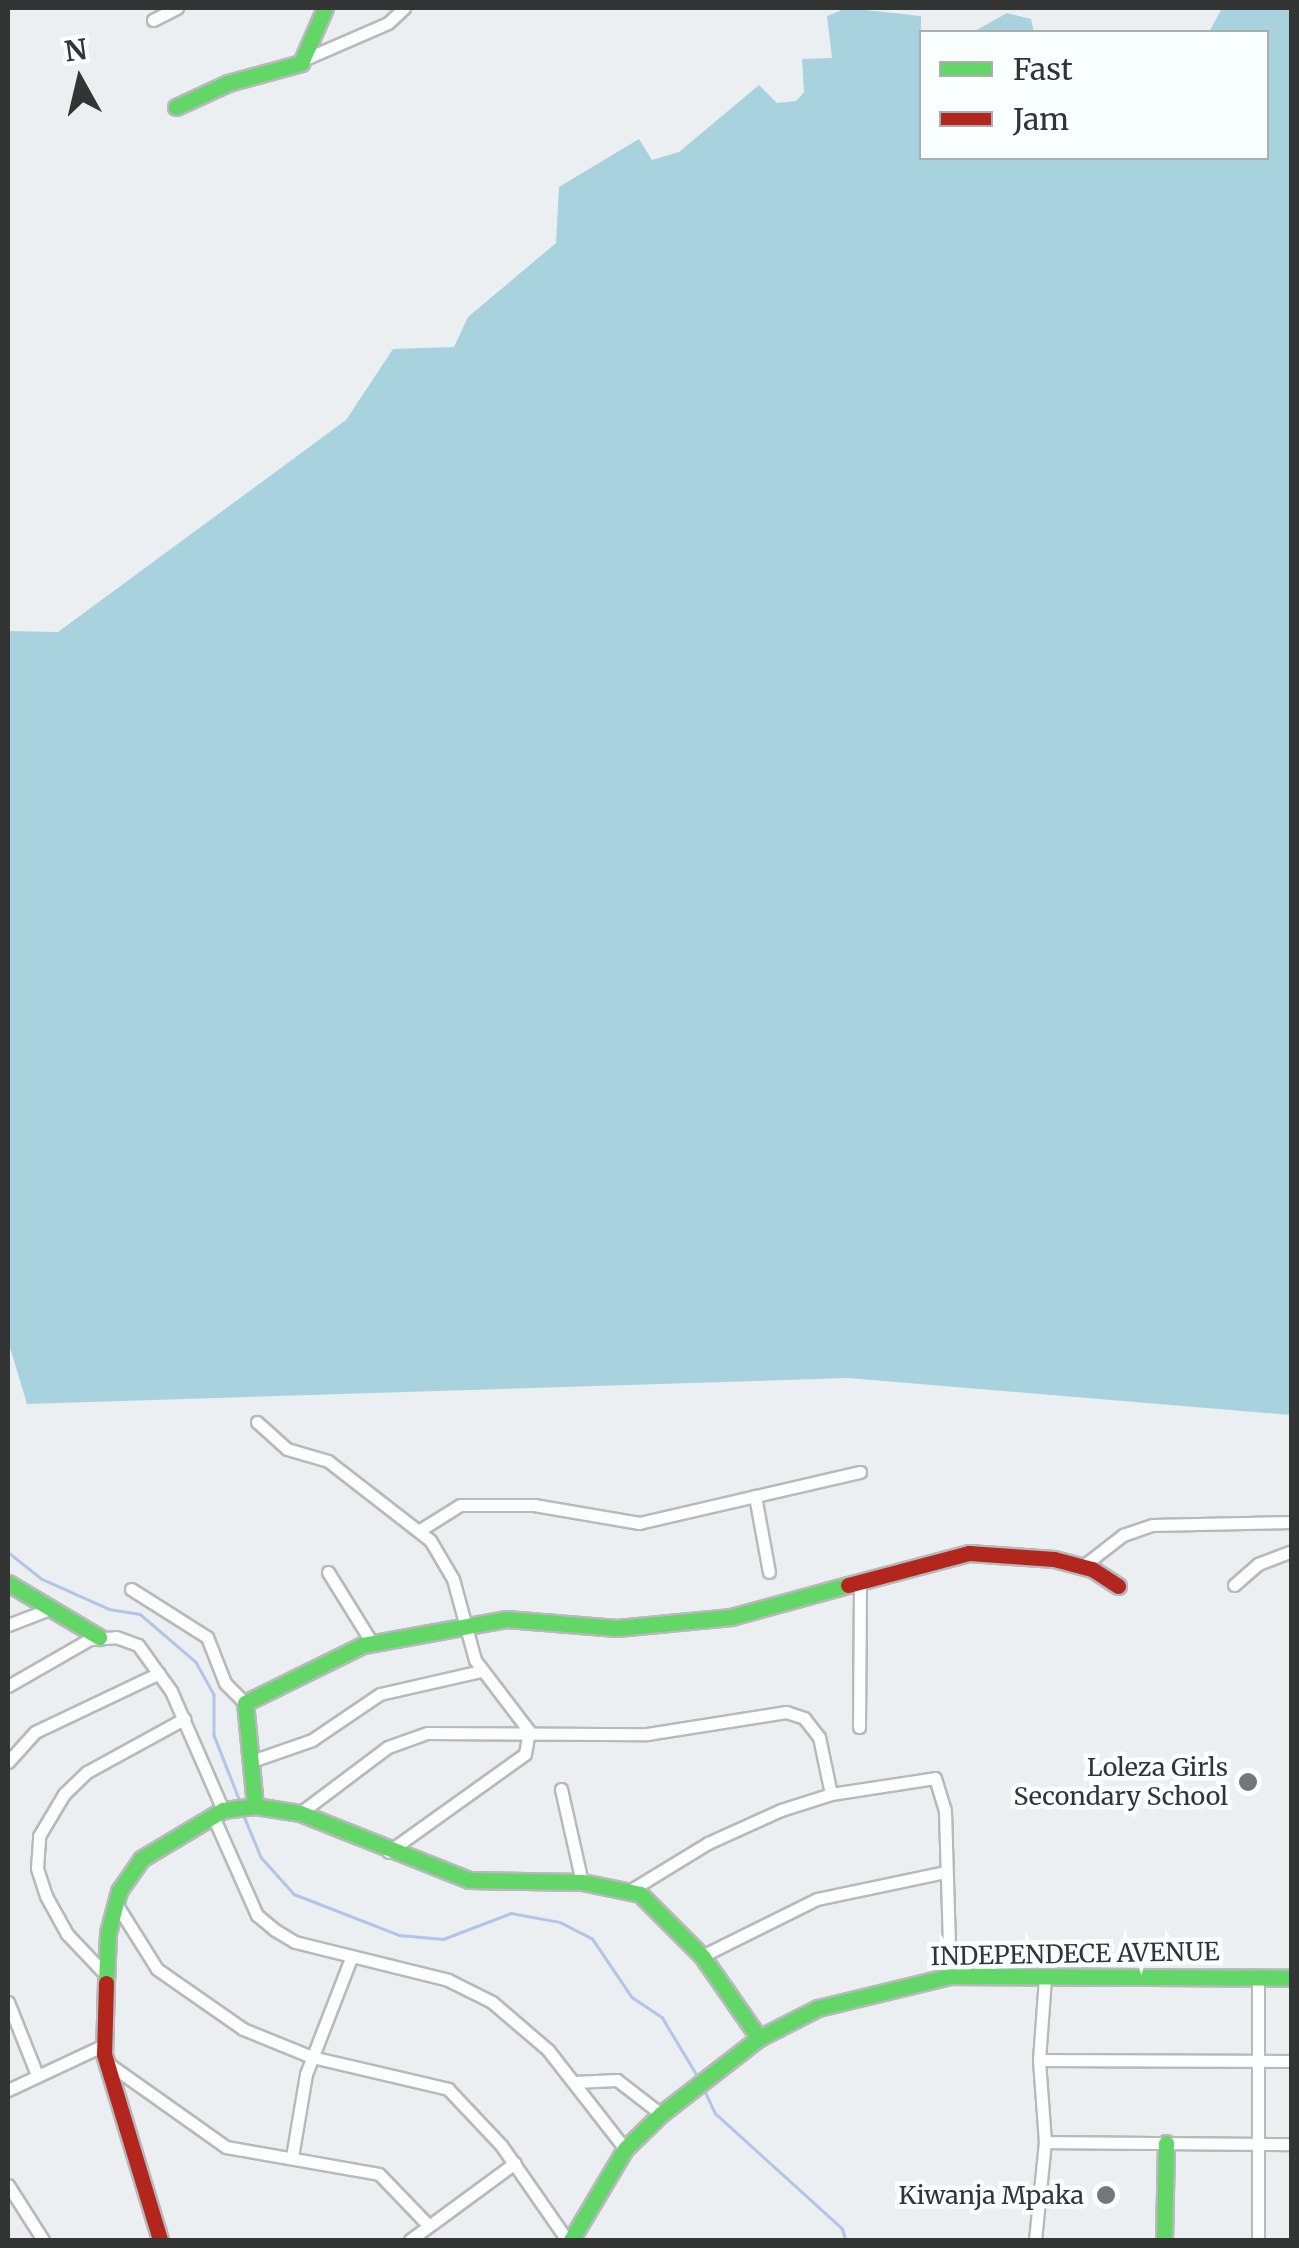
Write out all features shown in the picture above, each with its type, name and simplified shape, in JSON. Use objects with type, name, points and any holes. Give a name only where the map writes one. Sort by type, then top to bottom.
[{"type":"street","points":[[153,20],[177,8]]},
{"type":"street","points":[[305,59],[325,8]]},
{"type":"street","points":[[176,107],[388,24],[404,8]]},
{"type":"street","points":[[257,1422],[287,1449],[319,1455],[420,1530],[454,1580],[481,1671],[528,1731],[525,1754],[388,1852]]},
{"type":"street","points":[[420,1530],[460,1505],[534,1505],[638,1523],[860,1472]]},
{"type":"street","points":[[755,1496],[769,1572]]},
{"type":"street","points":[[1083,1566],[1123,1535],[1152,1525],[1292,1522]]},
{"type":"street","points":[[1234,1585],[1292,1550]]},
{"type":"street","points":[[245,1703],[372,1643],[466,1624],[518,1619],[617,1628],[692,1622],[860,1584],[968,1553],[1083,1566],[1118,1586]]},
{"type":"street","points":[[328,1572],[372,1643]]},
{"type":"street","points":[[8,1583],[99,1637],[138,1645],[159,1672],[223,1810],[257,1914],[295,1942],[448,1980],[477,1994],[527,2029],[626,2149]]},
{"type":"street","points":[[859,1728],[860,1584]]},
{"type":"street","points":[[131,1589],[206,1637],[224,1683],[245,1703],[255,1806]]},
{"type":"street","points":[[8,1625],[52,1608]]},
{"type":"street","points":[[8,1686],[99,1637]]},
{"type":"street","points":[[250,1762],[312,1740],[380,1694],[481,1671]]},
{"type":"street","points":[[8,1762],[35,1732],[159,1672]]},
{"type":"street","points":[[300,1813],[363,1763],[411,1737],[447,1730],[647,1734],[794,1712],[818,1737],[831,1794]]},
{"type":"street","points":[[104,1972],[55,1916],[41,1884],[36,1846],[51,1812],[76,1781],[184,1719]]},
{"type":"street","points":[[631,1890],[728,1833],[831,1794],[935,1778],[944,1795],[950,1976]]},
{"type":"street","points":[[561,1788],[582,1882]]},
{"type":"street","points":[[164,2240],[106,2062],[104,1972],[116,1902],[141,1858],[223,1810],[255,1806],[300,1813],[388,1852],[469,1880],[582,1882],[631,1890],[670,1919],[702,1956],[758,2038]]},
{"type":"street","points":[[702,1956],[817,1898],[946,1872]]},
{"type":"street","points":[[116,1902],[157,1969],[243,2029],[312,2057],[436,2082],[473,2112],[514,2163],[565,2239]]},
{"type":"street","points":[[292,2158],[312,2057],[351,1958]]},
{"type":"street","name":"INDEPENDECE AVENUE","points":[[565,2239],[626,2149],[704,2078],[758,2038],[868,1991],[950,1976],[1292,1978]]},
{"type":"street","points":[[1035,2240],[1045,2142],[1039,2060],[1045,1978]]},
{"type":"street","points":[[1258,1978],[1258,2240]]},
{"type":"street","points":[[8,2002],[37,2075]]},
{"type":"street","points":[[8,2090],[104,2045]]},
{"type":"street","points":[[1039,2060],[1292,2061]]},
{"type":"street","points":[[106,2062],[212,2140],[244,2152],[379,2174],[428,2225]]},
{"type":"street","points":[[574,2082],[617,2080],[661,2114]]},
{"type":"street","points":[[1045,2142],[1292,2144]]},
{"type":"street","points":[[1164,2240],[1166,2143]]},
{"type":"street","points":[[410,2240],[514,2163]]},
{"type":"street","points":[[8,2185],[43,2240]]},
{"type":"shaded area","points":[[847,8],[921,16],[919,160],[1269,160],[1269,30],[1210,30],[1222,8],[1291,8],[1291,1415],[848,1378],[27,1404],[8,1341],[8,631],[58,632],[346,420],[393,349],[454,347],[468,317],[556,243],[559,187],[639,139],[652,160],[679,152],[759,85],[777,103],[796,101],[804,92],[802,59],[832,58],[827,16]]},
{"type":"shaded area","points":[[1007,13],[1031,19],[1034,30],[977,30]]},
{"type":"waterway","points":[[8,1552],[42,1579],[109,1609],[140,1614],[196,1662],[214,1694],[214,1735],[241,1804]]},
{"type":"waterway","points":[[244,1816],[261,1857],[294,1894],[399,1935],[443,1939],[511,1913],[560,1922],[592,1938],[632,1997],[662,2017],[698,2077]]},
{"type":"waterway","points":[[704,2089],[715,2113],[842,2228],[846,2240]]},
{"type":"traffic: fast","points":[[176,107],[228,83],[301,63],[325,8]]},
{"type":"traffic: fast","points":[[8,1583],[99,1637]]},
{"type":"traffic: fast","points":[[255,1806],[245,1703],[363,1645],[506,1619],[617,1628],[731,1617],[848,1585]]},
{"type":"traffic: fast","points":[[106,1983],[108,1933],[119,1891],[141,1859],[223,1810],[255,1806],[300,1813],[469,1880],[582,1882],[640,1894],[702,1956],[759,2038]]},
{"type":"traffic: fast","points":[[571,2240],[625,2149],[661,2114],[759,2038],[818,2008],[950,1976],[1292,1978]]},
{"type":"traffic: fast","points":[[1164,2240],[1166,2143]]},
{"type":"traffic: jam","points":[[848,1585],[969,1553],[1054,1559],[1092,1569],[1118,1586]]},
{"type":"traffic: jam","points":[[106,1983],[104,2054],[160,2240]]},
{"type":"place","name":"Loleza Girls Secondary School","points":[[1248,1782]]},
{"type":"place","name":"Kiwanja Mpaka","points":[[1106,2195]]}]
